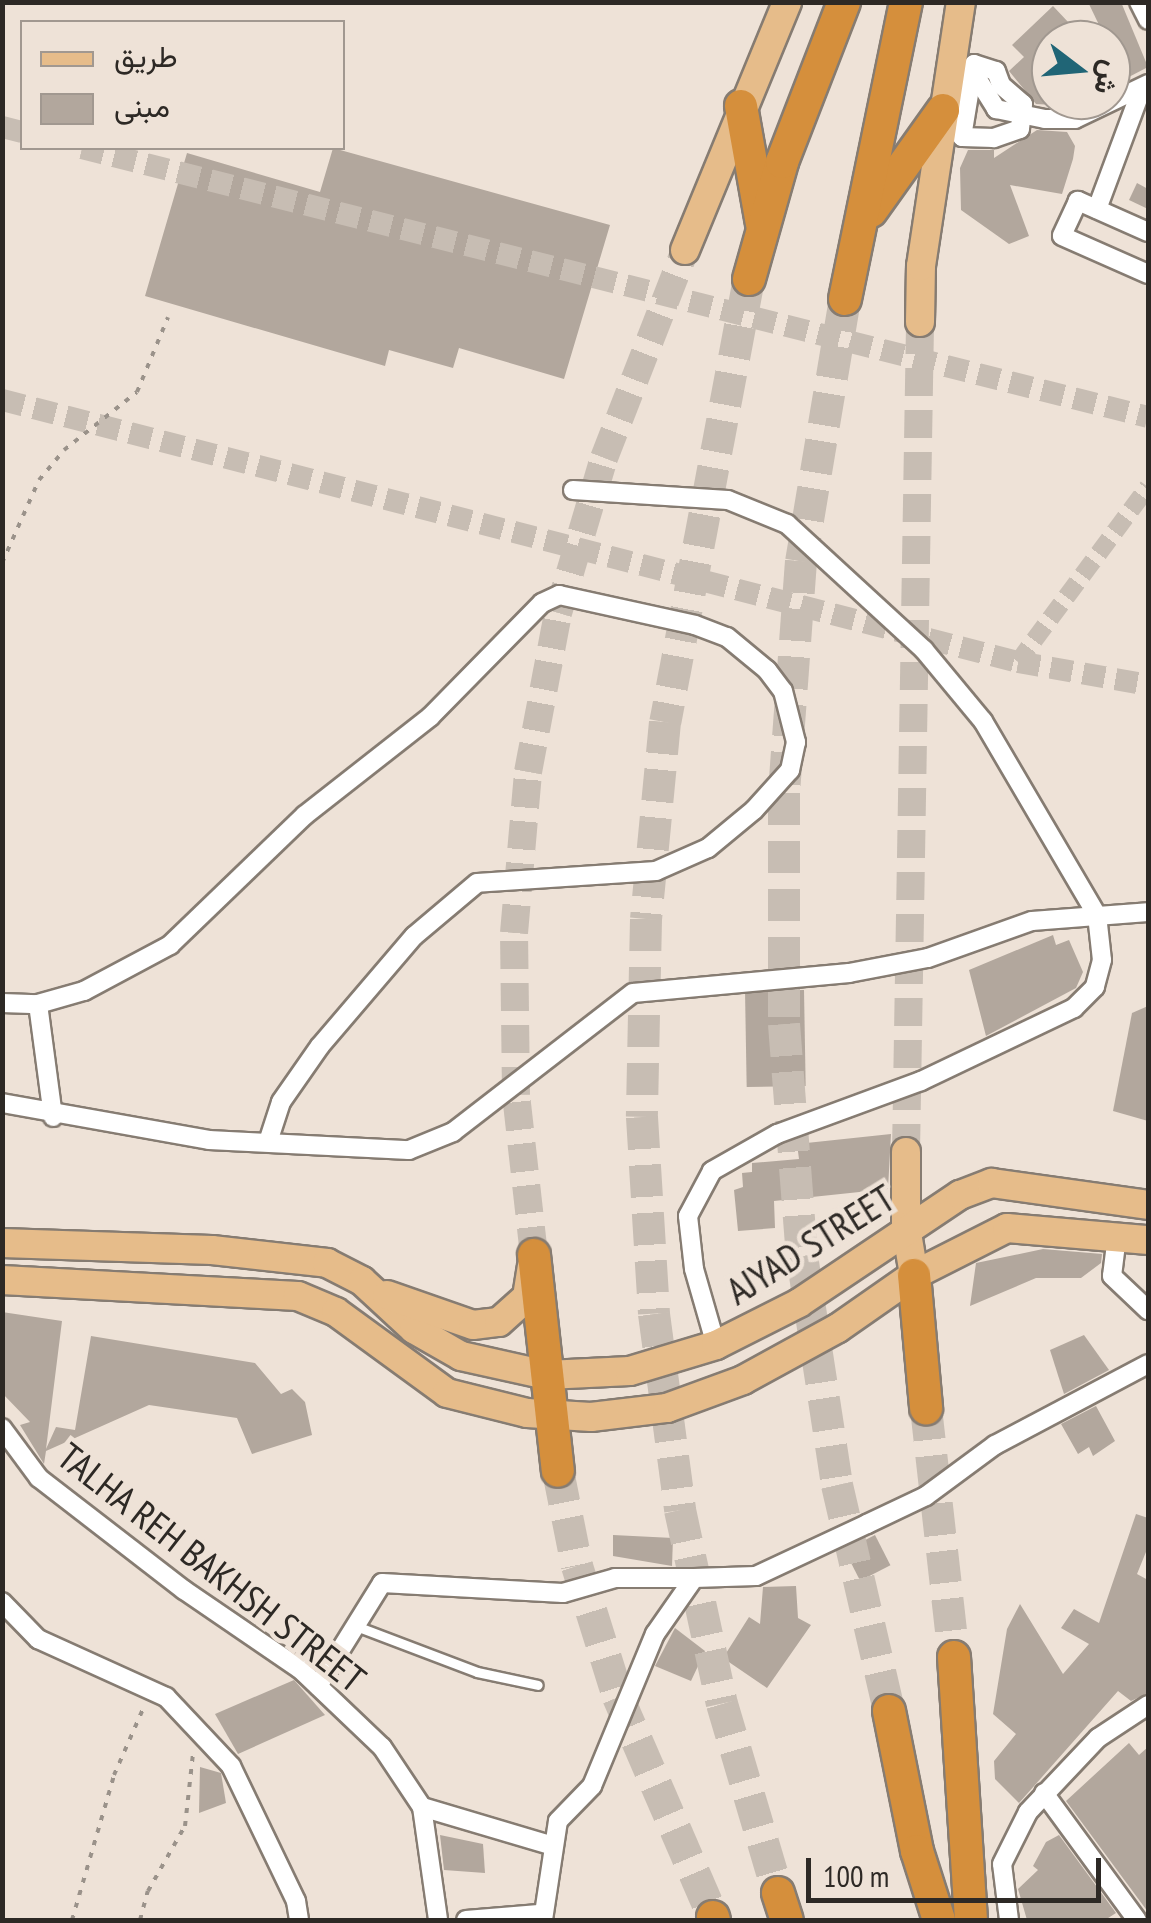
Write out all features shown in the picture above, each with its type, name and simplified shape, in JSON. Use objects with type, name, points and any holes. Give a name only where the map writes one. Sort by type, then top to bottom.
[{"type":"highway","points":[[748,279],[762,224],[844,2]]},
{"type":"highway","points":[[844,299],[906,2]]},
{"type":"highway","points":[[860,227],[954,91]]},
{"type":"highway","points":[[741,106],[762,224]]},
{"type":"highway","points":[[534,1255],[558,1470]]},
{"type":"highway","points":[[914,1275],[926,1408]]},
{"type":"highway","points":[[954,1658],[972,1920]]},
{"type":"highway","points":[[889,1710],[916,1850],[939,1920]]},
{"type":"main road","points":[[685,250],[786,2]]},
{"type":"main road","points":[[920,322],[954,91],[962,2]]},
{"type":"main road","points":[[906,1152],[906,1227],[914,1275]]},
{"type":"main road","name":"AJYAD STREET","points":[[2,1243],[271,1256],[326,1263],[362,1281],[414,1329],[462,1356],[547,1375],[630,1370],[716,1346],[799,1304],[906,1227],[992,1183],[1148,1205]]},
{"type":"main road","points":[[2,1280],[298,1296],[336,1312],[447,1394],[553,1415],[634,1414],[710,1394],[802,1350],[914,1275],[1007,1228],[1148,1240]]},
{"type":"main road","points":[[362,1281],[443,1317],[474,1325],[499,1322],[527,1297],[534,1255]]},
{"type":"street","points":[[1139,2],[1148,20]]},
{"type":"street","points":[[1022,114],[1020,128],[994,138],[962,137],[954,91],[980,83],[996,109],[1075,119],[1146,86]]},
{"type":"street","points":[[1098,209],[1146,86]]},
{"type":"street","points":[[1148,232],[1078,201],[1062,236],[1148,274]]},
{"type":"street","points":[[573,490],[728,500],[787,524],[924,650],[983,721],[1097,914],[1102,960],[1095,987],[1074,1008],[921,1080],[778,1134],[712,1171],[688,1216],[694,1270],[716,1346]]},
{"type":"street","points":[[2,1003],[38,1004],[108,980],[203,920],[305,815],[440,708],[542,602],[559,594],[695,625],[726,637],[767,670],[783,691],[796,742],[790,770],[754,810],[708,848],[656,871],[477,884],[414,936],[320,1046],[280,1102],[269,1140]]},
{"type":"street","points":[[2,1104],[53,1117],[208,1140],[269,1140],[314,1148],[409,1150],[453,1132],[633,993],[849,973],[928,958],[1032,921],[1148,912]]},
{"type":"street","points":[[38,1004],[53,1117]]},
{"type":"street","points":[[1117,1236],[1112,1276],[1148,1310]]},
{"type":"street","points":[[318,1686],[382,1583],[563,1593],[615,1578],[756,1576],[926,1496],[995,1445],[1148,1364]]},
{"type":"street","name":"TALHA REH BAKHSH STREET","points":[[2,1428],[39,1478],[318,1686],[382,1748],[422,1806],[438,1920]]},
{"type":"street","points":[[466,1920],[540,1917],[550,1846],[558,1821],[592,1786],[655,1634],[694,1578]]},
{"type":"street","points":[[2,1602],[38,1639],[151,1691],[196,1729],[231,1766],[296,1901],[299,1920]]},
{"type":"street","points":[[1009,1920],[1002,1864],[1044,1793],[1098,1738],[1148,1705]]},
{"type":"street","points":[[1044,1793],[1137,1920]]},
{"type":"street","points":[[422,1806],[550,1846]]},
{"type":"lane","points":[[354,1626],[477,1672],[538,1685]]},
{"type":"path","points":[[2,563],[49,466],[137,392],[168,317]]},
{"type":"path","points":[[72,1920],[114,1774],[151,1691]]},
{"type":"path","points":[[140,1920],[148,1892],[184,1826],[196,1729]]},
{"type":"building","points":[[1088,2],[1121,2],[1128,20],[1097,20]]},
{"type":"building","points":[[1053,6],[1066,20],[1038,20]]},
{"type":"building","points":[[1131,26],[1148,67],[1131,76]]},
{"type":"building","points":[[1031,27],[1031,98],[1009,71],[1024,57],[1012,45]]},
{"type":"building","points":[[1037,130],[1067,132],[1075,146],[1073,159],[1062,194],[1010,185],[1029,236],[1009,244],[961,210],[960,168],[968,150],[994,150],[994,158]]},
{"type":"building","points":[[332,150],[340,150],[610,225],[564,379],[459,348],[453,368],[389,350],[385,366],[145,296],[187,153],[320,192]]},
{"type":"building","points":[[1137,183],[1148,189],[1148,209],[1129,200]]},
{"type":"building","points":[[1053,935],[1056,945],[1069,940],[1083,972],[1076,988],[986,1036],[969,970]]},
{"type":"building","points":[[804,990],[806,1086],[747,1087],[745,991]]},
{"type":"building","points":[[1148,1006],[1148,1121],[1113,1111],[1132,1013]]},
{"type":"building","points":[[891,1134],[888,1189],[774,1201],[775,1228],[738,1231],[734,1190],[743,1187],[742,1173],[752,1172],[752,1163],[799,1159],[797,1144]]},
{"type":"building","points":[[1043,1249],[1102,1254],[1101,1263],[1081,1278],[1036,1278],[970,1306],[976,1263]]},
{"type":"building","points":[[2,1312],[62,1321],[46,1449],[56,1427],[75,1430],[91,1336],[255,1363],[281,1394],[292,1389],[305,1402],[312,1435],[252,1454],[237,1418],[149,1405],[46,1451],[44,1464],[20,1425],[30,1422],[2,1393]]},
{"type":"building","points":[[1084,1335],[1109,1370],[1064,1394],[1050,1350]]},
{"type":"building","points":[[1096,1406],[1115,1441],[1093,1456],[1089,1447],[1078,1454],[1061,1424]]},
{"type":"building","points":[[1136,1514],[1148,1518],[1148,1547],[1137,1574],[1148,1580],[1148,1693],[1131,1701],[1118,1691],[1019,1803],[995,1779],[994,1761],[1016,1734],[993,1714],[1007,1629],[1020,1604],[1063,1674],[1089,1644],[1061,1628],[1074,1609],[1099,1623]]},
{"type":"building","points":[[613,1535],[673,1538],[672,1566],[613,1556]]},
{"type":"building","points":[[875,1535],[890,1565],[860,1581],[845,1550]]},
{"type":"building","points":[[796,1586],[798,1618],[811,1625],[767,1688],[723,1658],[749,1617],[760,1624],[763,1587]]},
{"type":"building","points":[[675,1628],[705,1651],[691,1681],[655,1666]]},
{"type":"building","points":[[294,1680],[325,1715],[238,1754],[215,1714]]},
{"type":"building","points":[[1129,1743],[1139,1755],[1148,1747],[1148,1912],[1066,1801]]},
{"type":"building","points":[[200,1767],[221,1773],[226,1803],[199,1813]]},
{"type":"building","points":[[440,1835],[483,1844],[485,1873],[444,1870]]},
{"type":"building","points":[[1059,1835],[1116,1913],[1105,1920],[1027,1920],[1018,1889],[1038,1870],[1033,1866],[1046,1842]]},
{"type":"tunnel","points":[[2,127],[20,132]]},
{"type":"tunnel","points":[[90,150],[1148,417]]},
{"type":"tunnel","points":[[534,1255],[516,1095],[514,933],[528,772],[558,613],[604,458],[685,250]]},
{"type":"tunnel","points":[[749,279],[665,722],[646,919],[642,1117],[654,1314],[680,1510],[722,1704],[778,1893]]},
{"type":"tunnel","points":[[845,299],[801,561],[784,793],[784,1024],[802,1256],[837,1485],[889,1711]]},
{"type":"tunnel","points":[[906,1152],[920,322]]},
{"type":"tunnel","points":[[2,400],[1018,662],[1148,685]]},
{"type":"tunnel","points":[[1018,662],[1148,487]]},
{"type":"tunnel","points":[[926,1408],[954,1657]]},
{"type":"tunnel","points":[[558,1471],[577,1566],[618,1697],[713,1917]]}]
